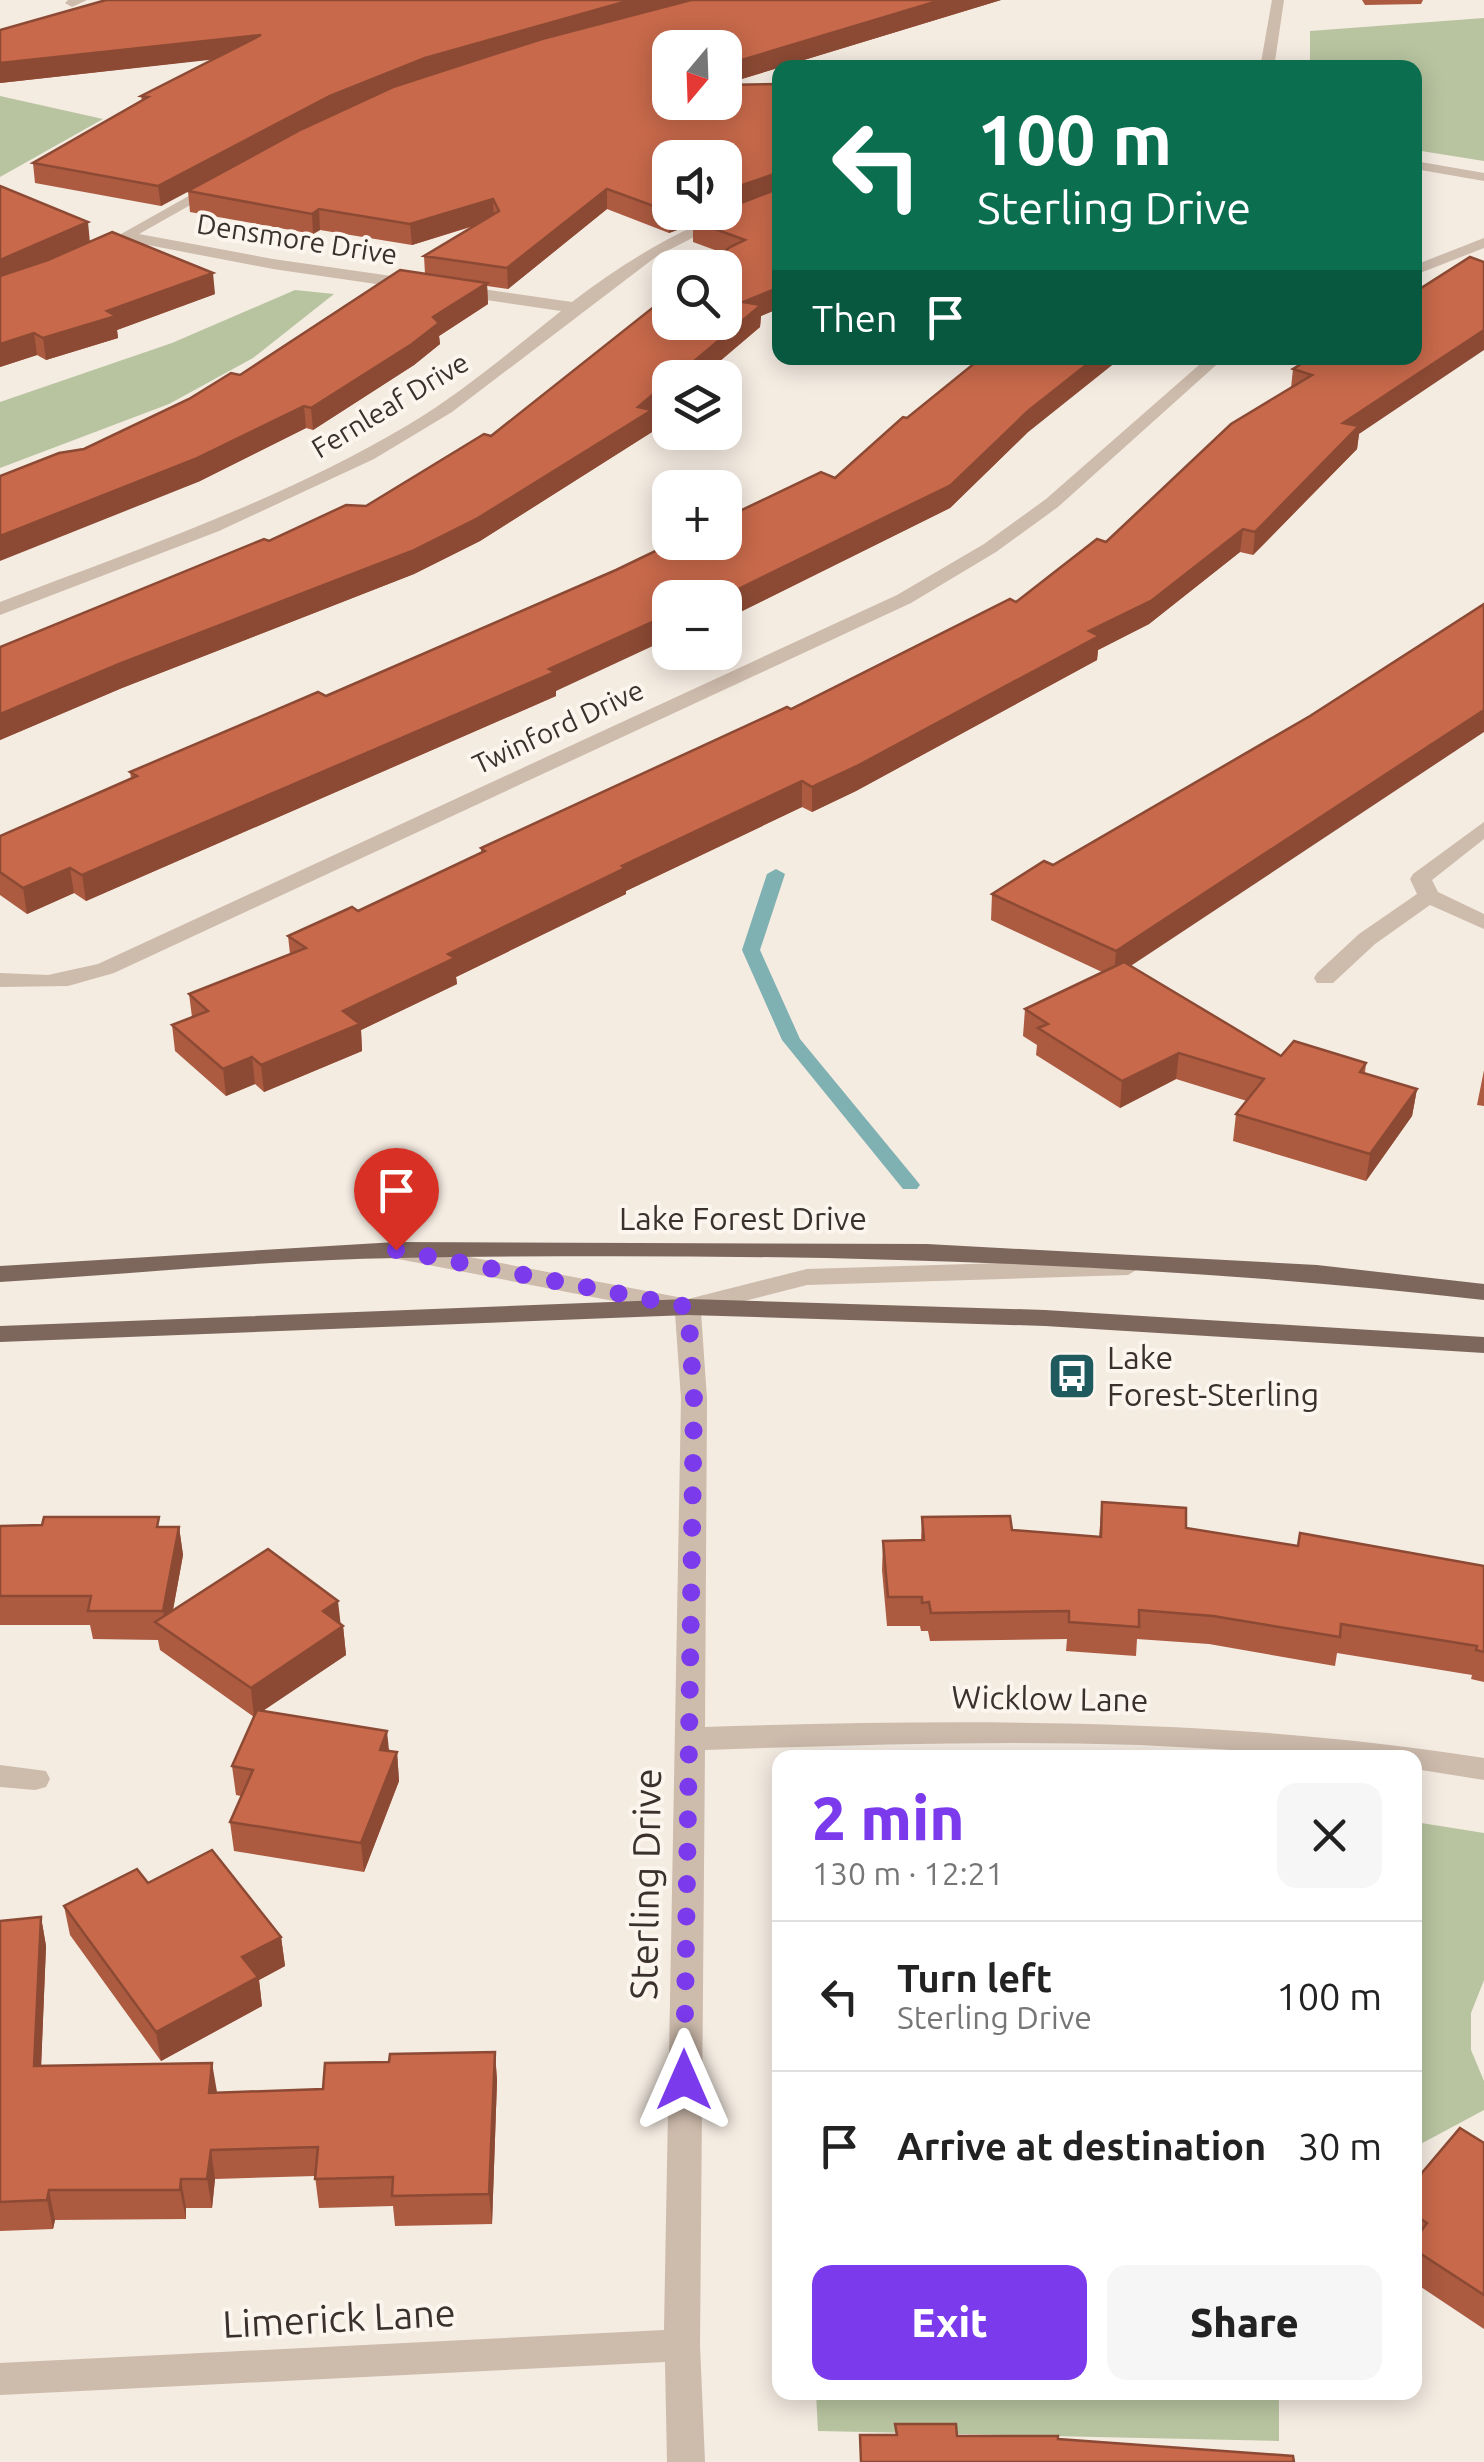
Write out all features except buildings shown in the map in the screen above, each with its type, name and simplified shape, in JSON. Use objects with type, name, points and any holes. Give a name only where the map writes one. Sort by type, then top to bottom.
[{"type":"main road","name":"Lake Forest Drive","points":[[0,1274],[396,1250],[927,1252],[1317,1273],[1484,1292]]},
{"type":"main road","points":[[0,1334],[688,1307],[1045,1318],[1484,1345]]},
{"type":"street","points":[[1268,60],[1278,0]]},
{"type":"street","points":[[1422,166],[1484,177]]},
{"type":"street","points":[[86,258],[231,176]]},
{"type":"street","name":"Fernleaf Drive","points":[[0,609],[281,499],[357,461],[462,398],[636,262],[690,232],[772,202]]},
{"type":"street","name":"Densmore Drive","points":[[128,236],[272,264],[578,308]]},
{"type":"street","points":[[1422,267],[1484,243]]},
{"type":"street","name":"Twinford Drive","points":[[0,980],[37,985],[77,981],[108,971],[167,938],[904,598],[990,548],[1052,502],[1208,365]]},
{"type":"street","points":[[1484,828],[1421,879],[1429,896],[1484,922]]},
{"type":"street","points":[[1325,978],[1367,939],[1429,896]]},
{"type":"street","points":[[396,1250],[688,1307],[807,1277],[1183,1266]]},
{"type":"street","name":"Sterling Drive","points":[[686,2462],[682,2344],[694,1399],[688,1307]]},
{"type":"street","name":"Wicklow Lane","points":[[688,1739],[914,1732],[1112,1734],[1316,1744],[1357,1750]]},
{"type":"street","name":"Wicklow Lane","points":[[1422,1760],[1484,1769]]},
{"type":"street","points":[[0,1776],[35,1779]]},
{"type":"street","name":"Limerick Lane","points":[[0,2379],[682,2344]]},
{"type":"green space","points":[[1484,18],[1484,161],[1422,151],[1422,60],[1310,60],[1310,31]]},
{"type":"green space","points":[[0,96],[103,119],[0,177]]},
{"type":"green space","points":[[295,290],[334,294],[253,358],[169,404],[0,468],[0,402],[172,343]]},
{"type":"green space","points":[[1422,1823],[1484,1833],[1484,1980],[1471,2013],[1471,2050],[1484,2081],[1484,2110],[1422,2143]]},
{"type":"green space","points":[[816,2400],[1279,2400],[1279,2441],[818,2431]]},
{"type":"waterway","points":[[776,874],[751,950],[791,1040],[910,1185]]},
{"type":"place","name":"Lake Forest-Sterling","points":[[1072,1376]]},
{"type":"route","points":[[396,1250],[688,1307],[694,1399],[684,2080]]}]
